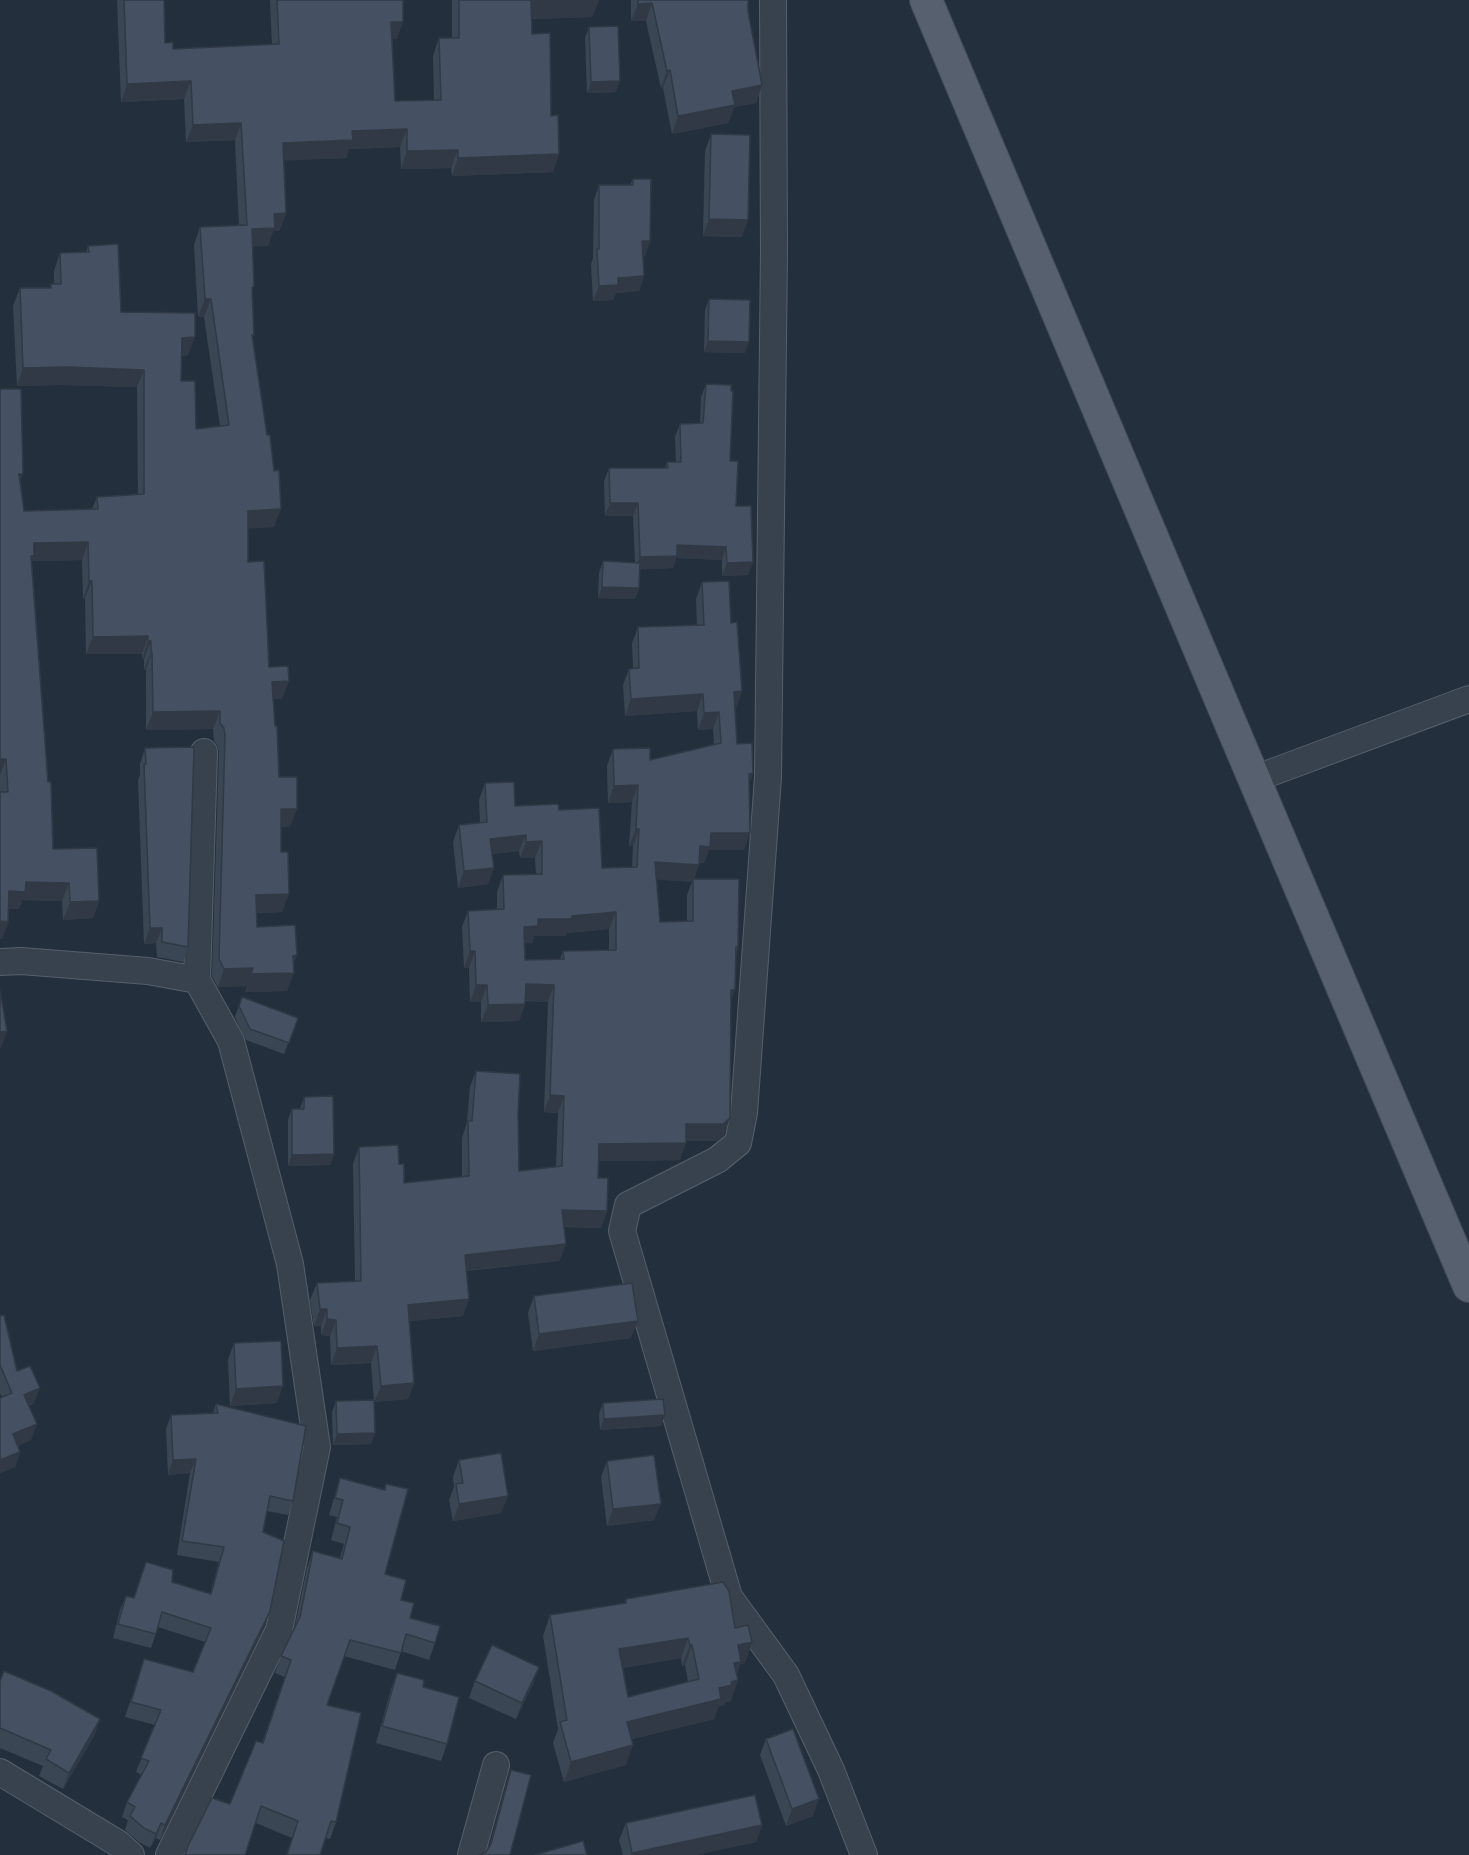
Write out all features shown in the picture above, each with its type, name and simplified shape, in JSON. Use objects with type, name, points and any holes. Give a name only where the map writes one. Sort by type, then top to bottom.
[{"type":"main road","points":[[927,0],[1469,1286]]},
{"type":"street","points":[[773,0],[774,252],[768,777],[744,1113],[738,1143],[717,1160],[628,1205],[622,1232],[729,1597],[786,1675],[831,1770],[864,1855]]},
{"type":"street","points":[[1254,779],[1469,699]]},
{"type":"street","points":[[169,1855],[279,1630],[317,1447],[290,1264],[231,1041],[197,980],[204,752]]},
{"type":"street","points":[[0,962],[21,960],[148,971],[197,980]]},
{"type":"street","points":[[471,1855],[496,1765]]},
{"type":"street","points":[[0,1772],[119,1844],[130,1855]]},
{"type":"building","points":[[124,0],[164,0],[165,43],[173,42],[173,49],[279,44],[277,0],[403,0],[403,22],[391,22],[395,101],[441,100],[439,38],[459,38],[459,0],[574,0],[531,1],[532,34],[550,33],[551,116],[558,115],[559,154],[458,158],[458,150],[407,151],[407,129],[352,131],[353,140],[283,143],[286,213],[274,214],[275,228],[252,229],[254,335],[252,335],[267,435],[270,435],[274,471],[279,470],[281,509],[248,511],[248,562],[264,561],[269,667],[288,666],[289,681],[272,682],[279,777],[297,777],[297,809],[281,809],[281,852],[288,852],[289,894],[256,895],[257,927],[295,925],[297,955],[293,956],[294,973],[251,974],[253,968],[224,969],[219,959],[225,735],[220,723],[220,711],[153,712],[152,652],[148,636],[93,637],[92,581],[89,581],[88,542],[34,543],[34,556],[31,556],[48,782],[51,782],[53,849],[97,848],[99,901],[70,902],[69,883],[26,882],[25,892],[9,891],[8,922],[0,921],[0,792],[8,792],[6,759],[0,759],[0,389],[21,389],[23,474],[19,474],[24,511],[98,509],[97,497],[144,494],[144,370],[23,368],[20,288],[51,288],[51,284],[61,284],[60,253],[89,252],[88,246],[118,244],[121,312],[195,313],[195,337],[182,338],[181,381],[195,381],[196,429],[229,425],[211,299],[205,299],[200,227],[247,225],[241,123],[193,125],[191,81],[127,84]]},
{"type":"building","points":[[638,0],[748,0],[762,85],[732,91],[735,105],[678,116],[670,70],[667,71],[652,3],[638,4]]},
{"type":"building","points":[[618,26],[620,81],[591,82],[589,27]]},
{"type":"building","points":[[711,134],[750,135],[748,220],[709,219]]},
{"type":"building","points":[[633,179],[651,179],[650,241],[642,241],[644,276],[618,278],[618,285],[599,286],[597,249],[599,249],[599,185],[633,185]]},
{"type":"building","points":[[709,299],[750,300],[749,342],[708,341]]},
{"type":"building","points":[[706,384],[731,385],[731,391],[733,391],[730,461],[738,461],[736,506],[751,506],[753,562],[727,563],[726,547],[677,545],[677,556],[640,557],[638,503],[610,503],[609,468],[668,468],[667,462],[681,462],[680,424],[703,423]]},
{"type":"building","points":[[603,561],[640,563],[639,588],[602,587]]},
{"type":"building","points":[[729,581],[731,623],[737,622],[742,691],[734,692],[737,744],[752,743],[753,773],[749,774],[750,833],[711,833],[710,847],[700,846],[699,865],[655,862],[660,922],[693,921],[693,879],[739,879],[735,990],[731,990],[730,1118],[723,1124],[686,1124],[686,1143],[599,1144],[598,1178],[608,1178],[607,1211],[562,1210],[566,1244],[465,1255],[469,1299],[408,1305],[414,1383],[381,1386],[377,1346],[337,1348],[336,1320],[327,1319],[327,1309],[320,1309],[317,1283],[361,1281],[359,1147],[398,1145],[399,1164],[404,1164],[404,1183],[469,1176],[468,1121],[472,1121],[476,1071],[520,1074],[519,1171],[562,1166],[564,1096],[550,1095],[554,985],[526,984],[525,1004],[488,1005],[487,985],[476,985],[475,951],[470,951],[468,911],[504,909],[503,875],[542,874],[542,841],[526,842],[526,835],[490,839],[494,868],[464,871],[459,825],[487,822],[485,783],[514,782],[515,806],[558,804],[559,810],[599,808],[602,868],[637,867],[638,785],[614,786],[613,749],[650,748],[650,760],[721,743],[719,712],[704,713],[703,694],[631,699],[629,669],[639,668],[638,627],[704,625],[702,582]],"holes":[[[616,912],[616,950],[563,951],[564,959],[525,960],[524,927],[538,926],[538,919],[572,919],[572,916]]]},
{"type":"building","points":[[194,747],[188,947],[162,942],[162,928],[150,928],[144,764],[146,764],[145,748]]},
{"type":"building","points":[[0,991],[7,1031],[0,1032]]},
{"type":"building","points":[[242,997],[298,1018],[289,1043],[250,1029],[239,1006]]},
{"type":"building","points":[[333,1096],[334,1154],[292,1155],[292,1109],[304,1109],[304,1097]]},
{"type":"building","points":[[632,1283],[638,1321],[539,1334],[534,1296]]},
{"type":"building","points":[[4,1315],[17,1371],[30,1366],[40,1388],[24,1395],[37,1424],[13,1434],[20,1452],[0,1460],[0,1398],[12,1393],[0,1365],[0,1316]]},
{"type":"building","points":[[281,1341],[283,1386],[236,1389],[234,1343]]},
{"type":"building","points":[[663,1399],[665,1415],[604,1419],[603,1403]]},
{"type":"building","points":[[374,1400],[375,1433],[337,1434],[336,1401]]},
{"type":"building","points":[[216,1404],[306,1426],[293,1501],[270,1496],[263,1532],[284,1541],[270,1611],[165,1825],[161,1823],[156,1834],[144,1828],[130,1816],[135,1807],[127,1802],[149,1761],[141,1758],[161,1710],[131,1702],[144,1659],[193,1672],[211,1628],[162,1612],[156,1634],[118,1624],[126,1596],[134,1598],[146,1562],[173,1570],[172,1582],[211,1594],[224,1547],[182,1541],[196,1459],[173,1460],[171,1415],[218,1413]]},
{"type":"building","points":[[501,1453],[508,1496],[459,1504],[456,1484],[463,1483],[459,1460]]},
{"type":"building","points":[[654,1455],[661,1504],[613,1509],[607,1461]]},
{"type":"building","points":[[340,1478],[385,1490],[386,1484],[408,1489],[385,1574],[406,1580],[401,1600],[414,1603],[410,1618],[440,1626],[435,1643],[406,1634],[401,1653],[350,1640],[327,1705],[361,1713],[336,1822],[331,1821],[320,1855],[287,1855],[298,1821],[261,1806],[245,1855],[185,1855],[212,1798],[230,1804],[256,1741],[263,1743],[291,1660],[281,1656],[300,1617],[313,1551],[342,1559],[350,1527],[337,1523],[343,1500],[335,1498]]},
{"type":"building","points":[[723,1582],[729,1591],[735,1628],[748,1625],[752,1642],[738,1645],[741,1662],[734,1663],[738,1680],[731,1682],[732,1685],[719,1688],[721,1699],[627,1722],[633,1745],[571,1762],[560,1722],[567,1720],[550,1615],[626,1603],[626,1599]],"holes":[[[688,1638],[692,1645],[699,1679],[628,1697],[619,1649]]]},
{"type":"building","points":[[492,1645],[539,1667],[522,1703],[475,1681]]},
{"type":"building","points":[[4,1671],[51,1691],[100,1719],[69,1773],[46,1759],[51,1750],[0,1728],[0,1681]]},
{"type":"building","points":[[397,1673],[424,1680],[423,1687],[459,1697],[447,1744],[382,1726]]},
{"type":"building","points":[[793,1729],[819,1799],[792,1809],[766,1739]]},
{"type":"building","points":[[511,1770],[531,1775],[510,1855],[479,1855],[486,1852],[491,1844]]},
{"type":"building","points":[[755,1795],[762,1825],[632,1853],[626,1823]]},
{"type":"building","points":[[583,1841],[587,1855],[535,1855]]}]
